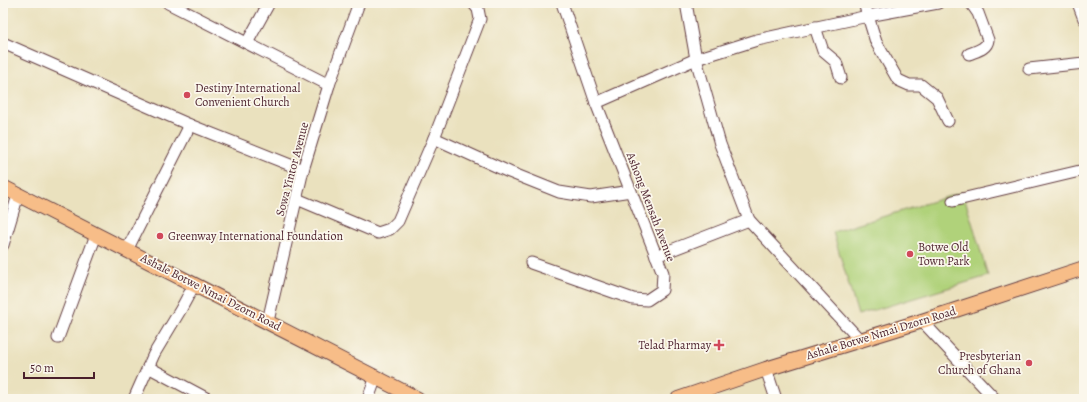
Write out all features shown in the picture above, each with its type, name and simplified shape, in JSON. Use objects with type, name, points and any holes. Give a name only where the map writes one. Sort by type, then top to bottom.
[{"type":"main road","name":"Ashale Botwe Nmai Dzorn Road","points":[[3,187],[194,285],[268,321],[418,399]]},
{"type":"main road","name":"Ashale Botwe Nmai Dzorn Road","points":[[678,399],[766,369],[922,321],[1084,268]]},
{"type":"street","points":[[168,3],[329,85]]},
{"type":"street","points":[[247,43],[269,3]]},
{"type":"street","name":"Sowa Yintor Avenue","points":[[268,321],[303,170],[329,85],[359,3]]},
{"type":"street","points":[[296,199],[378,233],[390,230],[398,221],[434,138],[480,19],[478,9],[473,3]]},
{"type":"street","name":"Ashong Mensah Avenue","points":[[531,263],[633,299],[647,300],[662,290],[663,273],[596,103],[562,3]]},
{"type":"street","points":[[686,3],[696,59],[720,144],[749,220],[860,340]]},
{"type":"street","points":[[864,3],[876,42],[898,80],[909,85],[921,85],[937,98],[948,121]]},
{"type":"street","points":[[596,103],[696,59],[757,40],[868,16],[938,3]]},
{"type":"street","points":[[969,54],[986,46],[988,43],[978,13],[971,3]]},
{"type":"street","points":[[1078,3],[1084,19]]},
{"type":"street","points":[[815,27],[822,51],[836,62],[842,78]]},
{"type":"street","points":[[3,43],[190,125],[303,170]]},
{"type":"street","points":[[1029,70],[1084,63]]},
{"type":"street","points":[[127,250],[190,125]]},
{"type":"street","points":[[434,138],[509,172],[559,192],[591,197],[631,191]]},
{"type":"street","points":[[953,201],[1084,170]]},
{"type":"street","points":[[3,245],[18,195]]},
{"type":"street","points":[[656,256],[749,220]]},
{"type":"street","points":[[58,338],[96,235]]},
{"type":"street","points":[[134,399],[148,367],[194,285]]},
{"type":"street","points":[[922,321],[995,399]]},
{"type":"street","points":[[148,367],[208,399]]},
{"type":"street","points":[[766,369],[776,399]]},
{"type":"street","points":[[368,399],[376,377]]},
{"type":"green space","name":"Botwe Old Town Park","points":[[963,192],[988,276],[858,315],[833,232]]},
{"type":"place","name":"Destiny International Convenient Church","points":[[187,95]]},
{"type":"place","name":"Greenway International Foundation","points":[[160,236]]},
{"type":"place","name":"Botwe Old Town Park","points":[[910,254]]},
{"type":"place","name":"Telad Pharmay","points":[[719,345]]},
{"type":"place","name":"Presbyterian Church of Ghana","points":[[1029,363]]}]
